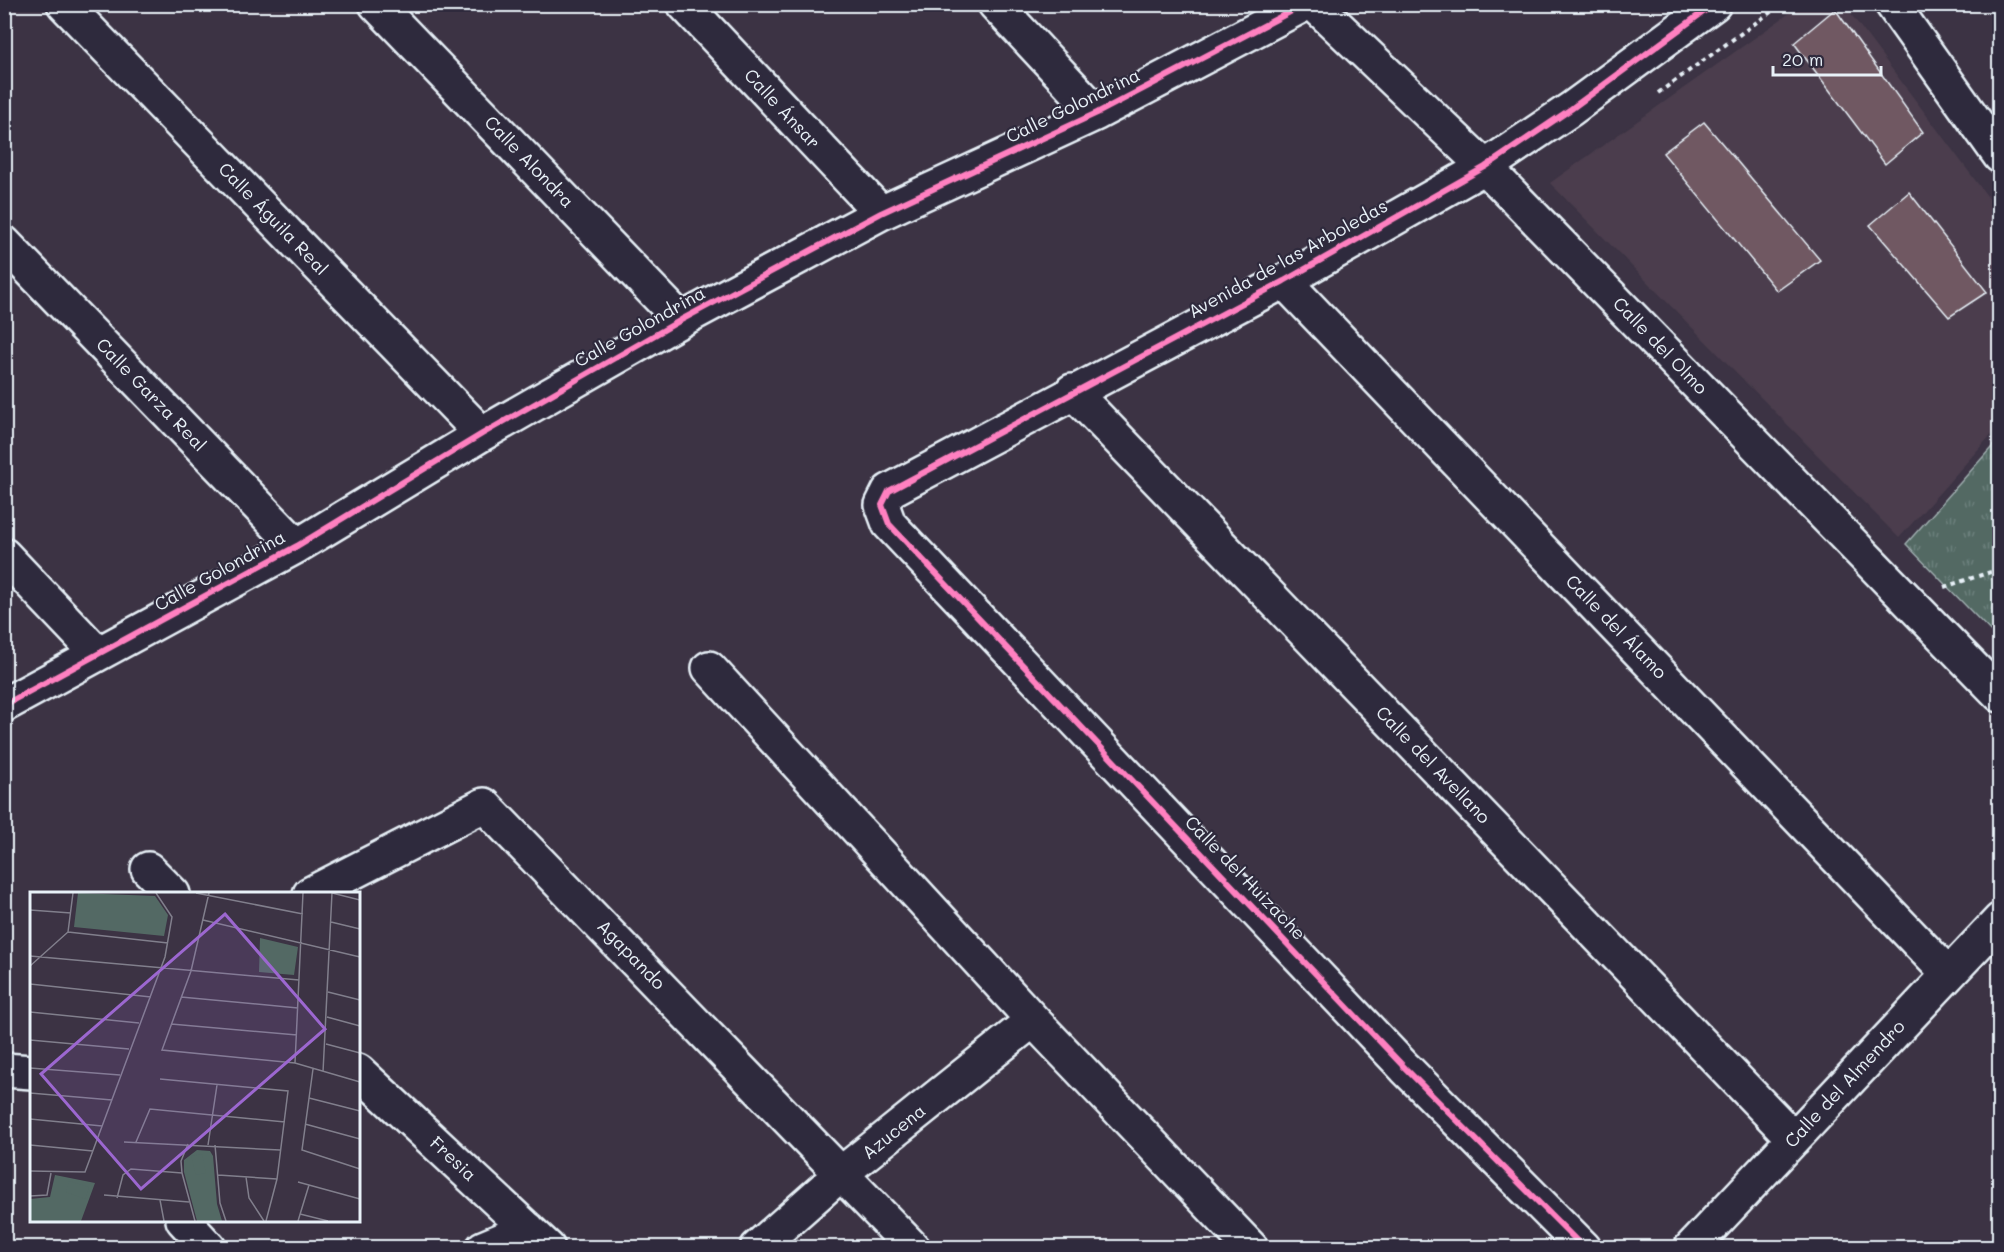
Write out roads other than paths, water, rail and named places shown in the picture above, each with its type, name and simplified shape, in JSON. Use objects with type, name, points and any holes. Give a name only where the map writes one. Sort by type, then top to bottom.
[{"type":"street","name":"Calle Águila Real","points":[[64,4],[482,434]]},
{"type":"street","name":"Calle Alondra","points":[[376,4],[681,320]]},
{"type":"street","name":"Calle Ánsar","points":[[684,4],[881,213]]},
{"type":"street","points":[[995,4],[1097,113]]},
{"type":"street","name":"Calle Golondrina","points":[[4,705],[297,546],[482,434],[681,320],[881,213],[1097,113],[1305,4]]},
{"type":"street","name":"Calle del Olmo","points":[[1314,4],[1485,166],[2000,695]]},
{"type":"street","name":"Avenida de las Arboledas","points":[[889,524],[882,505],[889,491],[1072,391],[1284,281],[1485,166],[1571,109],[1714,4]]},
{"type":"street","points":[[1892,4],[2000,156]]},
{"type":"street","name":"Calle Garza Real","points":[[4,243],[297,546]]},
{"type":"street","name":"Calle del Álamo","points":[[1284,281],[1948,974]]},
{"type":"street","name":"Calle del Avellano","points":[[1072,391],[1794,1138]]},
{"type":"street","name":"Calle del Huizache","points":[[889,524],[1397,1059],[1584,1248]]},
{"type":"street","points":[[4,555],[98,654]]},
{"type":"street","points":[[709,668],[1033,1020],[1251,1248]]},
{"type":"street","name":"Agapando","points":[[314,892],[484,805],[843,1172],[913,1248]]},
{"type":"street","points":[[148,869],[171,892]]},
{"type":"street","name":"Calle del Almendro","points":[[1691,1248],[2000,920]]},
{"type":"street","name":"Azucena","points":[[758,1248],[843,1172],[1033,1020]]},
{"type":"street","points":[[4,1070],[30,1072]]},
{"type":"street","name":"Fresia","points":[[360,1073],[538,1238]]},
{"type":"street","points":[[184,1222],[209,1248]]},
{"type":"street","points":[[483,1248],[538,1238]]}]
